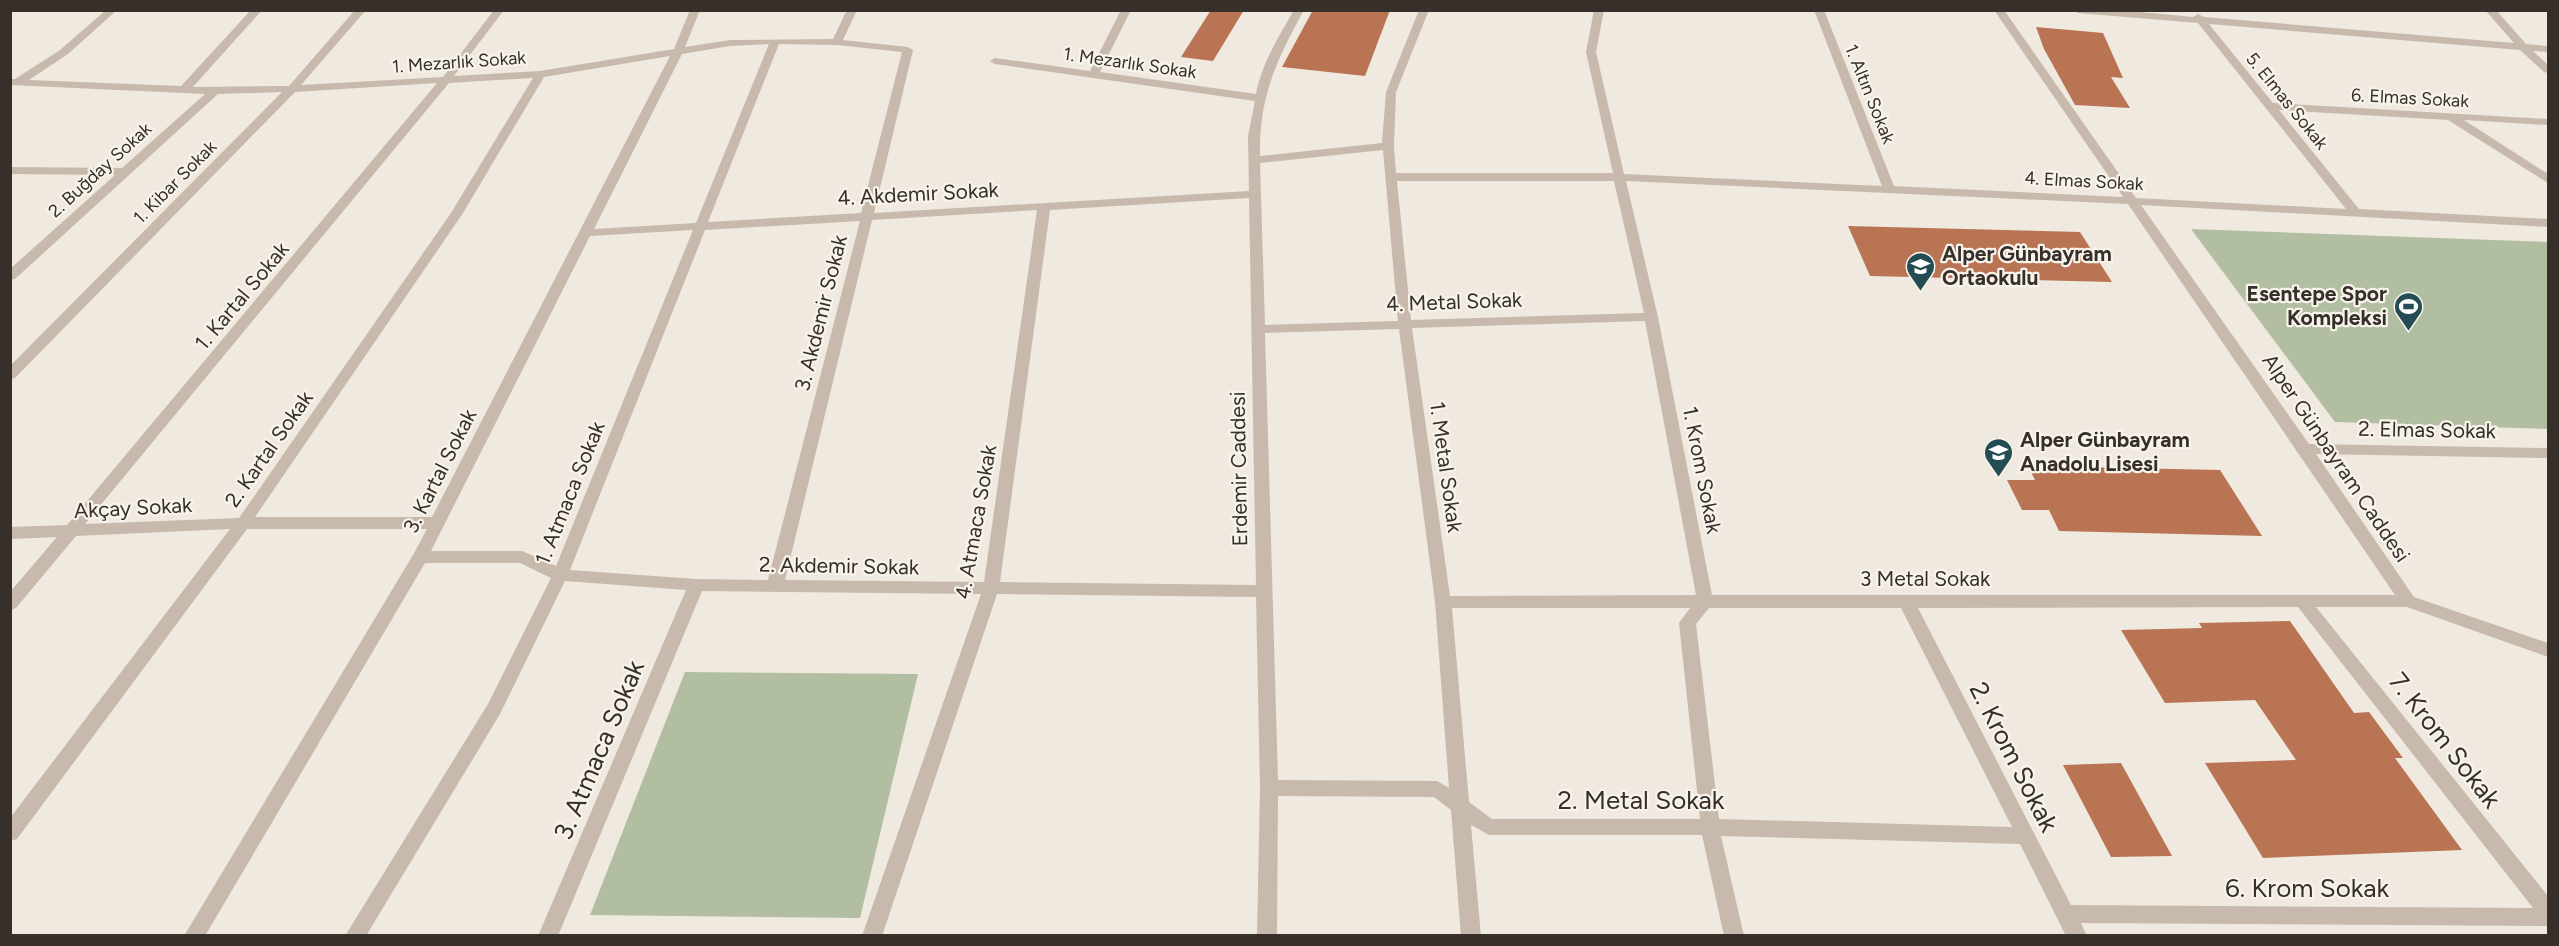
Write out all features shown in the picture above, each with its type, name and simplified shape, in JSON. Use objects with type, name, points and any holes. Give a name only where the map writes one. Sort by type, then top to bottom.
[{"type":"street","points":[[13,82],[64,52],[112,10]]},
{"type":"street","points":[[184,90],[258,10]]},
{"type":"street","name":"1. Kibar Sokak","points":[[10,375],[292,89],[361,10]]},
{"type":"street","name":"1. Kartal Sokak","points":[[10,604],[445,81],[499,10]]},
{"type":"street","name":"3. Kartal Sokak","points":[[194,936],[420,557],[678,51],[694,10]]},
{"type":"street","points":[[837,42],[852,10]]},
{"type":"street","points":[[1093,75],[1126,10]]},
{"type":"street","name":"Erdemir Caddesi","points":[[1267,936],[1269,788],[1254,136],[1265,76],[1299,10]]},
{"type":"street","name":"1. Metal Sokak","points":[[1424,10],[1391,92],[1388,146],[1405,324],[1443,602],[1462,807],[1471,936]]},
{"type":"street","name":"1. Krom Sokak","points":[[1599,10],[1591,52],[1651,317],[1705,602]]},
{"type":"street","name":"1. Altın Sokak","points":[[1819,10],[1890,190]]},
{"type":"street","name":"Alper Günbayram Caddesi","points":[[1999,10],[2305,448],[2408,601]]},
{"type":"street","points":[[2079,10],[2548,50]]},
{"type":"street","name":"5. Elmas Sokak","points":[[2192,10],[2356,213]]},
{"type":"street","points":[[2490,10],[2523,47],[2548,70]]},
{"type":"street","name":"1. Atmaca Sokak","points":[[355,936],[494,709],[560,575],[775,41]]},
{"type":"street","name":"1. Mezarlık Sokak","points":[[13,82],[215,91],[292,89],[540,74],[730,43],[837,42],[908,50]]},
{"type":"street","name":"3. Akdemir Sokak","points":[[775,586],[908,50]]},
{"type":"street","name":"1. Mezarlık Sokak","points":[[995,61],[1260,98]]},
{"type":"street","name":"2. Kartal Sokak","points":[[10,833],[243,523],[457,213],[540,74]]},
{"type":"street","name":"2. Buğday Sokak","points":[[10,276],[215,91]]},
{"type":"street","name":"6. Elmas Sokak","points":[[2270,106],[2548,122]]},
{"type":"street","points":[[2450,117],[2548,179]]},
{"type":"street","points":[[1254,160],[1388,146]]},
{"type":"street","points":[[10,170],[125,172]]},
{"type":"street","name":"4. Elmas Sokak","points":[[1392,177],[1618,177],[2548,223]]},
{"type":"street","name":"4. Akdemir Sokak","points":[[584,233],[1255,194]]},
{"type":"street","name":"4. Atmaca Sokak","points":[[872,936],[991,588],[1044,206]]},
{"type":"street","name":"4. Metal Sokak","points":[[1257,328],[1651,317]]},
{"type":"street","name":"2. Elmas Sokak","points":[[2305,448],[2548,453]]},
{"type":"street","name":"Akçay Sokak","points":[[10,533],[243,523],[437,523]]},
{"type":"street","name":"2. Akdemir Sokak","points":[[420,557],[522,557],[560,575],[696,585],[1263,591]]},
{"type":"street","name":"3. Atmaca Sokak","points":[[548,936],[696,585]]},
{"type":"street","name":"2. Krom Sokak","points":[[1906,601],[2077,936]]},
{"type":"street","name":"7. Krom Sokak","points":[[2302,601],[2548,911]]},
{"type":"street","points":[[2408,601],[2548,650]]},
{"type":"street","name":"3 Metal Sokak","points":[[1443,602],[2408,601]]},
{"type":"street","points":[[1705,602],[1687,623],[1710,827],[1734,936]]},
{"type":"street","name":"2. Metal Sokak","points":[[1269,788],[1437,789],[1489,827],[1710,827],[2025,836]]},
{"type":"street","name":"6. Krom Sokak","points":[[2066,914],[2548,917]]},
{"type":"green space","name":"Esentepe Spor Kompleksi","points":[[2191,229],[2548,242],[2548,429],[2335,422]]},
{"type":"green space","points":[[685,672],[918,674],[860,918],[590,915]]},
{"type":"building","points":[[1211,10],[1244,10],[1213,61],[1181,57]]},
{"type":"building","points":[[1313,10],[1390,10],[1365,76],[1282,67]]},
{"type":"building","points":[[2036,27],[2103,33],[2123,78],[2111,77],[2130,108],[2075,105],[2044,49]]},
{"type":"building","points":[[1848,226],[2080,232],[2112,282],[1870,276]]},
{"type":"building","points":[[2028,466],[2220,470],[2262,536],[2059,531],[2049,510],[2022,510],[2007,480],[2035,480]]},
{"type":"building","points":[[2290,621],[2354,713],[2369,712],[2403,758],[2395,758],[2462,850],[2263,858],[2205,763],[2296,760],[2255,700],[2165,703],[2121,630],[2202,628],[2199,623]]},
{"type":"building","points":[[2121,763],[2172,856],[2111,857],[2063,765]]},
{"type":"place","name":"Alper Günbayram Ortaokulu","points":[[1921,292]]},
{"type":"place","name":"Esentepe Spor Kompleksi","points":[[2408,332]]},
{"type":"place","name":"Alper Günbayram Anadolu Lisesi","points":[[1999,478]]}]
